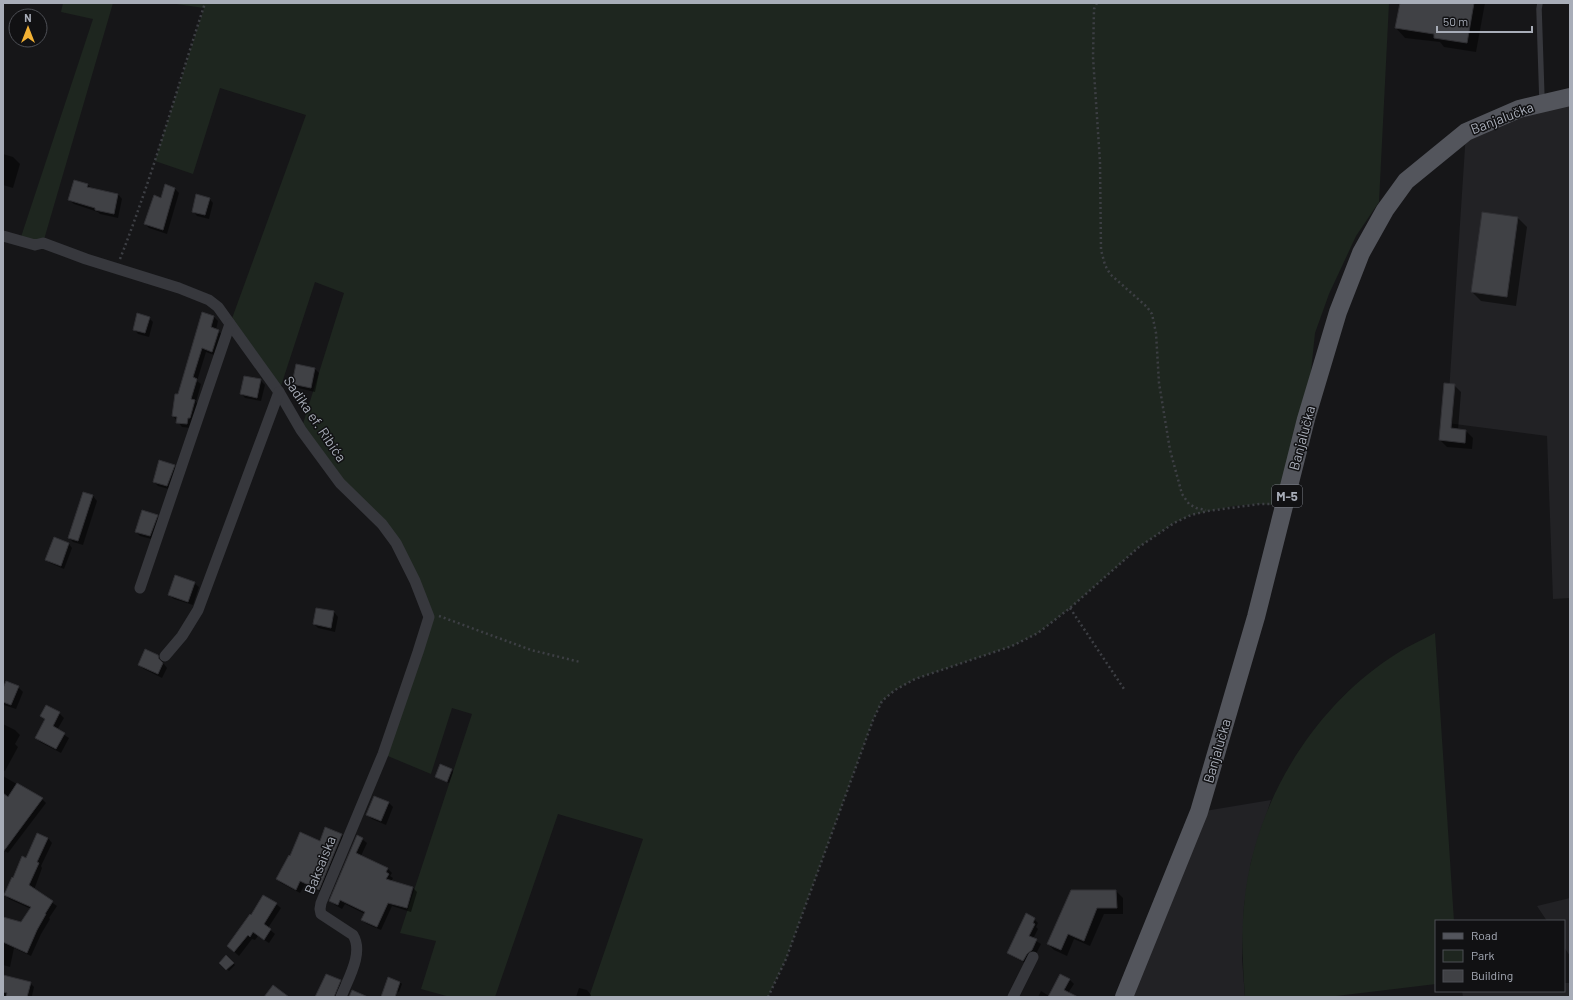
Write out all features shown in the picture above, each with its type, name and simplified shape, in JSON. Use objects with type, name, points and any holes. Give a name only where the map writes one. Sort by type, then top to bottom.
[{"type":"main road","name":"Banjalučka","points":[[1124,997],[1199,812],[1256,617],[1306,419],[1338,312],[1361,253],[1385,210],[1406,181],[1466,132],[1519,109],[1570,97]]},
{"type":"street","name":"Sadika ef. Ribića","points":[[3,236],[36,245],[43,243],[86,259],[179,288],[209,300],[218,308],[279,392],[301,430],[340,483],[382,524],[396,543],[429,613]]},
{"type":"street","points":[[140,588],[230,324]]},
{"type":"street","points":[[164,656],[182,636],[198,610],[279,392]]},
{"type":"street","name":"Baksaiska","points":[[341,997],[358,949],[356,940],[353,935],[321,914],[320,909],[329,882],[383,754],[418,652],[429,613]]},
{"type":"street","points":[[1013,997],[1033,957]]},
{"type":"lane","points":[[1540,3],[1542,104]]},
{"type":"path","points":[[117,268],[136,218],[205,3]]},
{"type":"path","points":[[1097,3],[1094,9],[1093,57],[1100,162],[1101,250],[1105,265],[1110,274],[1147,307],[1152,314],[1156,333],[1159,383],[1170,450],[1182,494],[1189,504],[1196,508],[1208,511]]},
{"type":"path","points":[[768,997],[786,959],[872,720],[882,701],[895,690],[915,679],[1012,646],[1038,633],[1070,608],[1140,547],[1168,527],[1191,515],[1208,511],[1260,504],[1285,506]]},
{"type":"path","points":[[1070,608],[1124,689]]},
{"type":"path","points":[[429,613],[531,650],[580,662]]},
{"type":"shaded area","points":[[1570,97],[1570,598],[1553,599],[1547,436],[1447,423],[1466,132]]},
{"type":"shaded area","points":[[1271,800],[1251,862],[1244,906],[1242,959],[1245,997],[1124,997],[1199,812]]},
{"type":"shaded area","points":[[1570,898],[1570,956],[1565,948],[1565,920],[1546,920],[1537,906]]},
{"type":"shaded area","points":[[1565,983],[1570,983],[1570,997],[1463,997],[1462,992],[1565,992]]},
{"type":"green space","points":[[63,3],[113,3],[43,243],[20,240],[93,19],[61,12]]},
{"type":"green space","points":[[169,3],[1389,3],[1379,202],[1356,236],[1329,294],[1315,333],[1306,419],[1285,506],[1260,504],[1234,506],[1191,515],[1174,523],[1139,547],[1070,608],[1038,633],[1012,646],[915,679],[895,690],[882,701],[873,720],[786,959],[768,997],[589,997],[643,839],[558,814],[495,997],[450,997],[421,989],[436,941],[400,933],[472,714],[452,708],[431,774],[383,754],[429,616],[396,543],[301,430],[344,293],[315,282],[279,392],[230,324],[306,115],[220,88],[193,174],[155,161],[204,8]]},
{"type":"green space","points":[[1435,633],[1454,920],[1435,920],[1435,984],[1328,997],[1245,997],[1243,963],[1244,906],[1249,870],[1259,834],[1272,799],[1290,766],[1310,735],[1334,706],[1361,680],[1395,654]]},
{"type":"building","points":[[1400,3],[1474,3],[1467,43],[1434,38],[1434,34],[1395,28]]},
{"type":"building","points":[[74,180],[88,184],[87,187],[118,194],[114,214],[95,210],[95,208],[68,200]]},
{"type":"building","points":[[165,184],[175,188],[163,230],[144,224],[154,195],[161,198]]},
{"type":"building","points":[[196,194],[210,198],[205,215],[192,212]]},
{"type":"building","points":[[1482,212],[1518,217],[1507,297],[1471,292]]},
{"type":"building","points":[[202,312],[214,316],[211,327],[219,330],[212,352],[202,348],[193,377],[197,379],[191,399],[195,400],[190,418],[188,418],[187,424],[176,423],[177,417],[172,416],[175,394],[178,394]]},
{"type":"building","points":[[137,313],[150,317],[145,333],[133,330]]},
{"type":"building","points":[[296,364],[315,368],[311,388],[292,384]]},
{"type":"building","points":[[244,376],[261,379],[257,398],[240,394]]},
{"type":"building","points":[[1444,383],[1455,384],[1451,428],[1466,430],[1465,443],[1439,440]]},
{"type":"building","points":[[159,460],[175,465],[167,486],[153,482]]},
{"type":"building","points":[[83,492],[93,495],[78,541],[68,538]]},
{"type":"building","points":[[142,510],[158,515],[150,536],[135,532]]},
{"type":"building","points":[[54,537],[69,543],[61,566],[45,560]]},
{"type":"building","points":[[175,575],[195,582],[188,602],[168,595]]},
{"type":"building","points":[[316,608],[334,611],[331,628],[313,624]]},
{"type":"building","points":[[145,649],[158,655],[159,659],[163,663],[158,674],[138,665]]},
{"type":"building","points":[[6,681],[19,686],[11,705],[3,702],[3,688]]},
{"type":"building","points":[[46,705],[60,712],[53,726],[65,733],[56,749],[35,738],[45,719],[40,716]]},
{"type":"building","points":[[440,764],[452,769],[447,782],[435,777]]},
{"type":"building","points":[[17,783],[43,798],[3,852],[3,793],[8,797]]},
{"type":"building","points":[[374,796],[389,802],[381,821],[366,815]]},
{"type":"building","points":[[325,827],[342,834],[319,890],[300,881],[296,890],[276,879],[289,855],[290,856],[300,832],[320,841]]},
{"type":"building","points":[[37,833],[48,838],[37,862],[39,863],[29,885],[53,901],[37,930],[27,953],[3,942],[3,917],[21,922],[31,907],[4,895],[22,856],[26,858]]},
{"type":"building","points":[[357,835],[363,838],[356,853],[388,868],[386,872],[389,874],[386,879],[413,887],[407,908],[388,903],[377,927],[361,920],[365,912],[340,900],[338,905],[329,901]]},
{"type":"building","points":[[1071,890],[1116,890],[1117,908],[1097,908],[1084,941],[1068,934],[1061,950],[1047,944]]},
{"type":"building","points":[[263,895],[277,903],[264,924],[271,929],[264,940],[253,932],[250,937],[248,935],[234,952],[227,946],[250,914],[251,915]]},
{"type":"building","points":[[1026,913],[1035,918],[1033,923],[1035,924],[1029,936],[1037,939],[1032,950],[1027,954],[1023,961],[1007,953]]},
{"type":"building","points":[[226,955],[234,963],[226,970],[219,963]]},
{"type":"building","points":[[326,974],[341,980],[334,997],[315,997]]},
{"type":"building","points":[[1060,974],[1070,979],[1064,990],[1078,997],[1048,997]]},
{"type":"building","points":[[3,975],[31,982],[27,997],[6,997],[7,993],[3,992]]},
{"type":"building","points":[[388,977],[400,982],[395,997],[381,997]]},
{"type":"building","points":[[273,985],[289,997],[264,997]]},
{"type":"building","points":[[352,990],[368,997],[349,997]]}]
